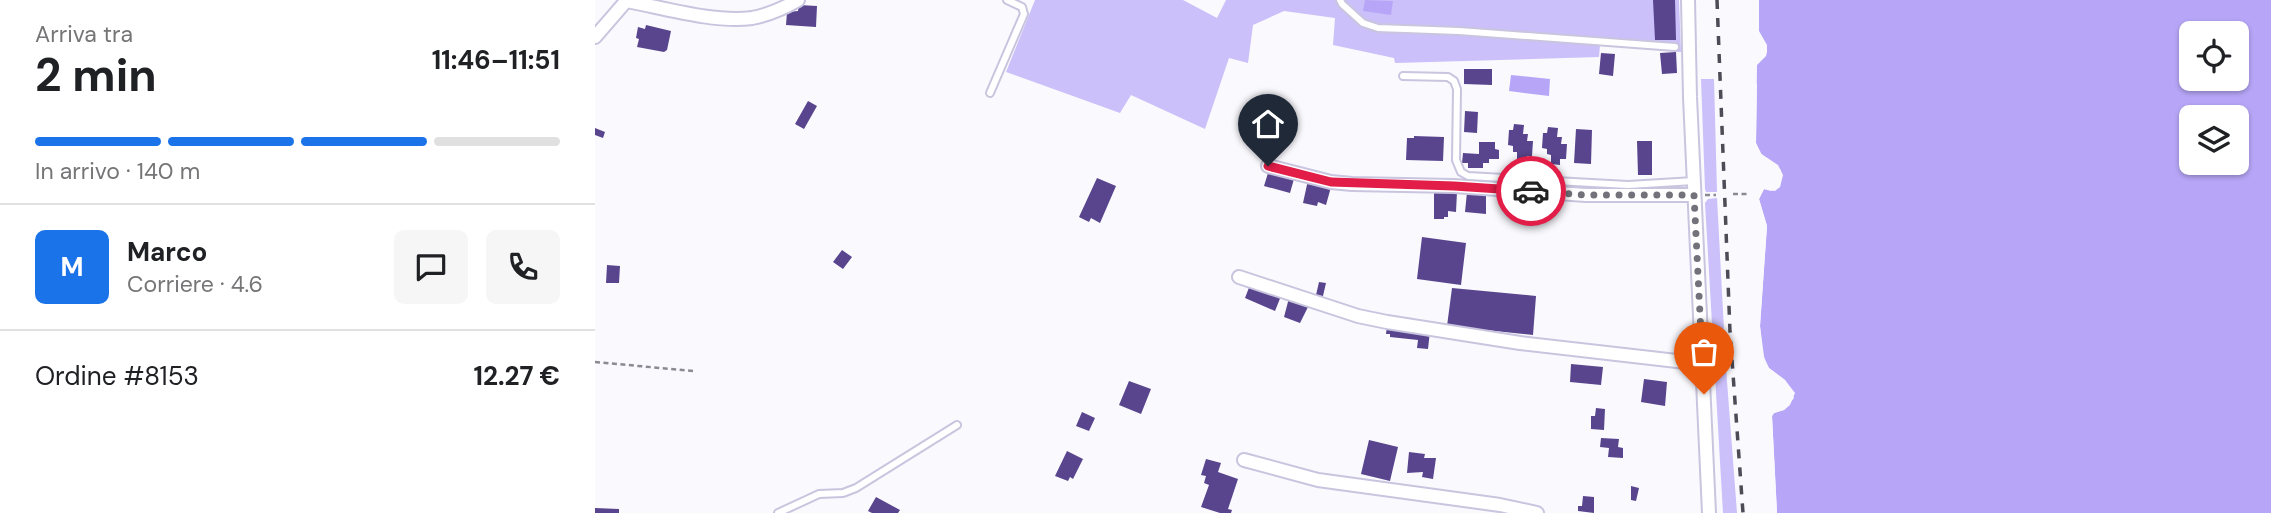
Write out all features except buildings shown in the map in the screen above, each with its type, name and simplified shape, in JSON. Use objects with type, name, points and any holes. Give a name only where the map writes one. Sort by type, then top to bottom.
[{"type":"street","points":[[595,37],[627,0],[685,13],[740,18],[767,14],[798,0]]},
{"type":"street","points":[[1688,0],[1709,513]]},
{"type":"street","points":[[1268,166],[1331,182],[1352,184],[1454,186],[1586,195],[1694,195]]},
{"type":"street","points":[[1239,277],[1377,320],[1520,342],[1703,364]]},
{"type":"street","points":[[1244,460],[1318,480],[1500,505],[1537,513]]},
{"type":"lane","points":[[990,93],[1024,14],[1022,7],[1007,0]]},
{"type":"lane","points":[[1340,0],[1363,23],[1378,28],[1675,47]]},
{"type":"lane","points":[[1403,76],[1448,77],[1454,81],[1457,89],[1456,160],[1461,172],[1468,176],[1628,185],[1694,181]]},
{"type":"lane","points":[[778,513],[819,494],[843,493],[856,488],[957,425]]},
{"type":"path","points":[[1733,194],[1748,194]]},
{"type":"path","points":[[595,362],[693,371]]},
{"type":"shaded area","points":[[1035,0],[1183,0],[1217,18],[1226,0],[1679,0],[1681,52],[1600,45],[1599,57],[1395,63],[1394,58],[1333,45],[1335,18],[1284,11],[1253,25],[1248,63],[1229,58],[1205,129],[1131,95],[1120,113],[1006,72]]},
{"type":"shaded area","points":[[1365,0],[1393,1],[1391,15],[1363,11]]},
{"type":"shaded area","points":[[1759,0],[2271,0],[2271,513],[1777,513],[1772,416],[1784,410],[1794,398],[1785,380],[1769,368],[1763,355],[1760,326],[1767,226],[1759,199],[1764,189],[1771,191],[1780,187],[1781,170],[1763,157],[1756,143],[1757,65],[1766,56],[1767,45],[1759,31]]},
{"type":"shaded area","points":[[1511,75],[1550,79],[1549,96],[1509,91]]},
{"type":"shaded area","points":[[1701,79],[1714,79],[1717,192],[1706,192],[1705,189]]},
{"type":"shaded area","points":[[1717,198],[1737,513],[1723,513],[1705,203],[1708,199]]},
{"type":"pier","points":[[1754,81],[1757,84],[1756,143],[1760,153],[1778,165],[1783,175],[1780,187],[1775,191],[1764,189],[1759,199],[1767,226],[1760,326],[1763,349],[1765,363],[1785,380],[1795,393],[1790,405],[1772,416],[1777,513],[1773,512],[1769,415],[1772,410],[1788,403],[1791,394],[1762,364],[1756,326],[1764,225],[1755,198],[1762,186],[1774,188],[1779,175],[1775,168],[1757,155],[1753,144]]},
{"type":"railway","points":[[1717,0],[1730,332],[1743,513]]},
{"type":"way so far","points":[[1531,191],[1586,195],[1694,195],[1704,394]]},
{"type":"route","points":[[1268,166],[1331,182],[1352,184],[1531,191]]}]
